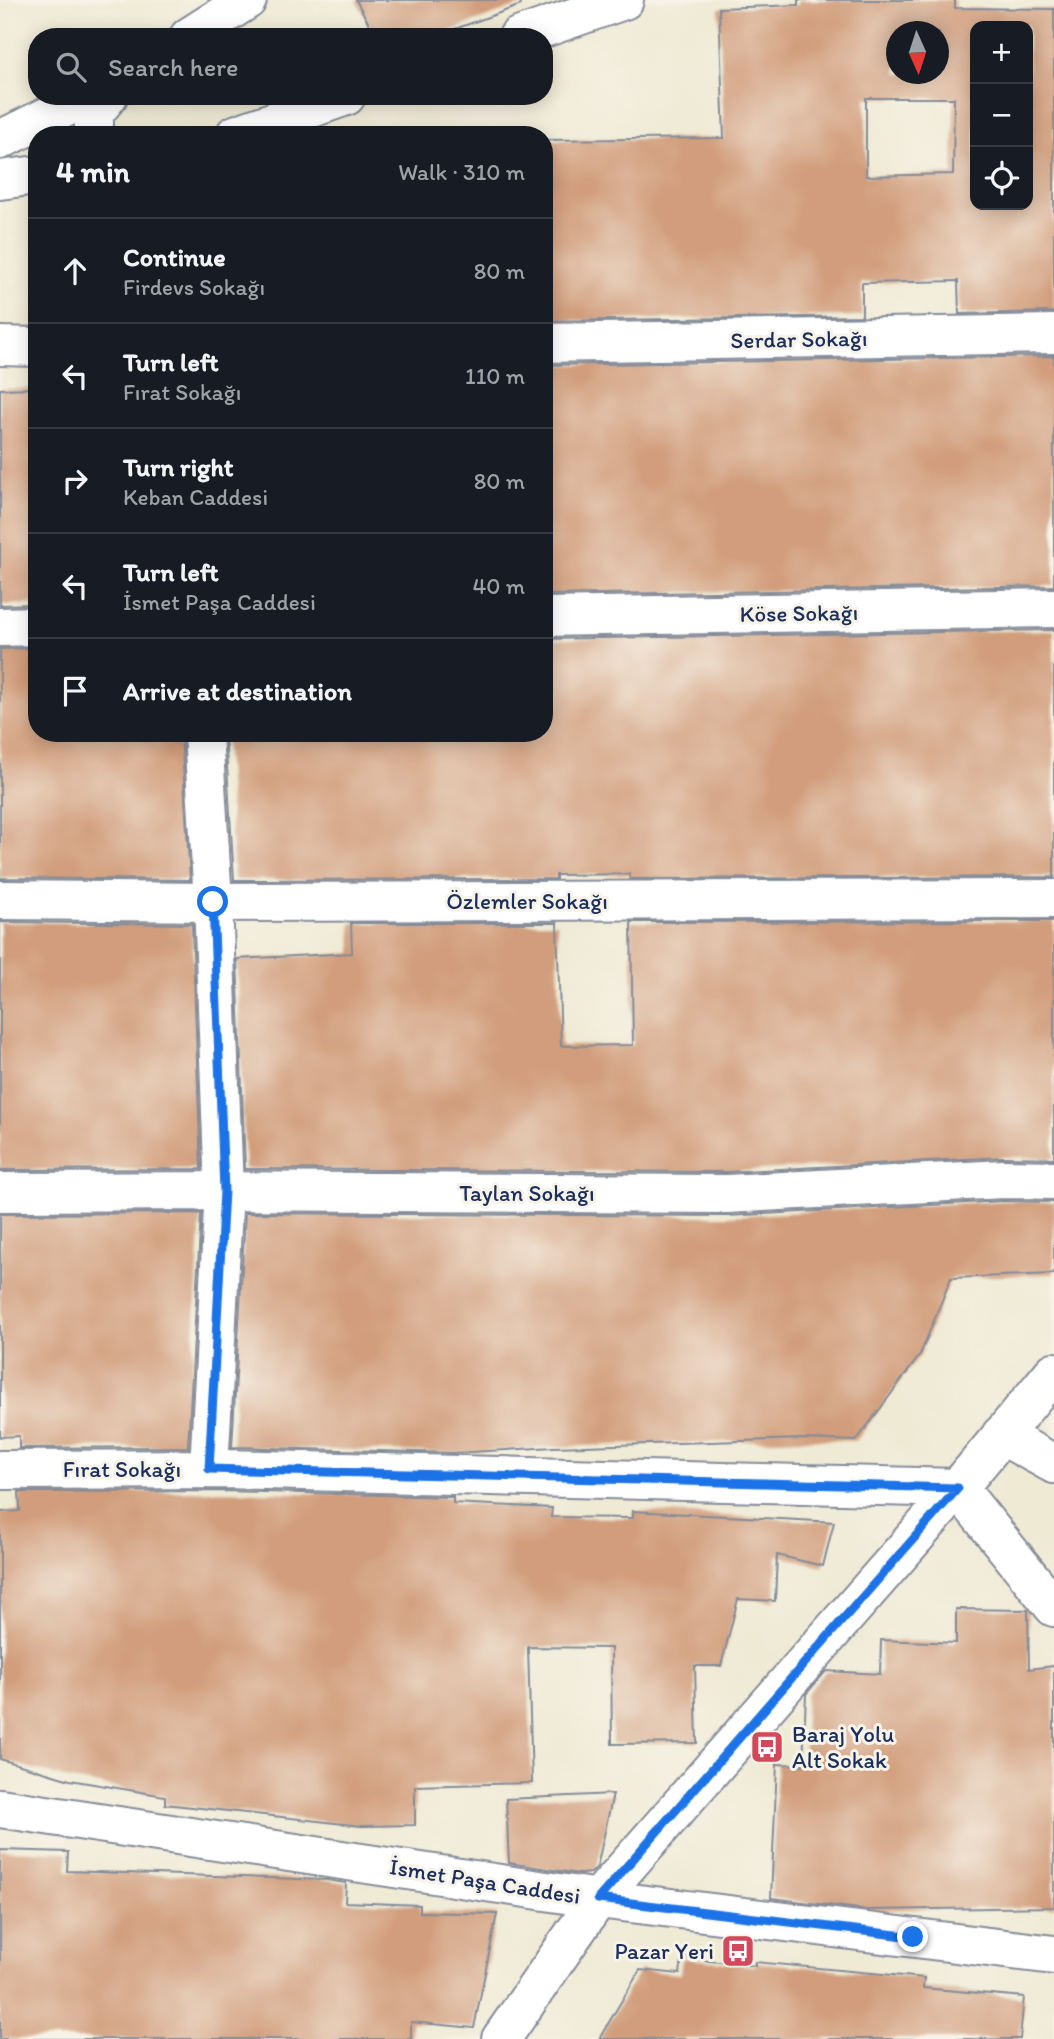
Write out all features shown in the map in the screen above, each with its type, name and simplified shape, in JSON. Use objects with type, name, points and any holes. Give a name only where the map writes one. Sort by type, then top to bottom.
[{"type":"street","points":[[203,28],[247,0]]},
{"type":"street","points":[[544,28],[624,0]]},
{"type":"street","points":[[28,126],[71,105]]},
{"type":"street","points":[[94,126],[94,113],[101,105]]},
{"type":"street","points":[[261,126],[320,105]]},
{"type":"street","points":[[0,140],[28,126]]},
{"type":"street","points":[[0,180],[28,176]]},
{"type":"street","name":"Serdar Sokağı","points":[[553,343],[1054,334]]},
{"type":"street","points":[[0,346],[28,347]]},
{"type":"street","name":"Köse Sokağı","points":[[553,618],[1054,608]]},
{"type":"street","points":[[0,627],[28,626]]},
{"type":"street","points":[[204,742],[224,1191],[209,1469]]},
{"type":"street","name":"Özlemler Sokağı","points":[[0,900],[213,902],[1054,899]]},
{"type":"street","name":"Taylan Sokağı","points":[[0,1192],[727,1194],[1003,1179],[1054,1180]]},
{"type":"street","points":[[501,2039],[598,1899],[958,1488],[1054,1372]]},
{"type":"street","points":[[1001,1435],[1054,1464]]},
{"type":"street","name":"Fırat Sokağı","points":[[0,1470],[209,1469],[958,1488]]},
{"type":"street","points":[[958,1488],[1054,1607]]},
{"type":"street","name":"İsmet Paşa Caddesi","points":[[0,1808],[598,1899],[1054,1955]]},
{"type":"building","points":[[356,0],[520,0],[521,5],[458,28],[371,28]]},
{"type":"building","points":[[798,0],[955,0],[955,8],[1054,9],[1054,312],[959,314],[958,281],[862,283],[862,316],[553,321],[553,140],[724,138],[719,8],[798,5]],"holes":[[[866,98],[954,98],[953,174],[866,176]]]},
{"type":"building","points":[[1054,356],[1054,586],[553,595],[553,365]]},
{"type":"building","points":[[28,388],[28,604],[0,605],[0,389]]},
{"type":"building","points":[[1054,630],[1054,877],[630,879],[629,874],[556,875],[556,879],[234,880],[226,742],[553,742],[553,639]]},
{"type":"building","points":[[28,648],[28,742],[182,742],[190,880],[0,878],[0,649]]},
{"type":"building","points":[[1054,921],[1054,1158],[1002,1157],[726,1172],[245,1169],[237,959],[352,953],[351,923],[557,923],[561,1046],[633,1045],[631,922]]},
{"type":"building","points":[[0,922],[192,924],[201,1169],[0,1170]]},
{"type":"building","points":[[1003,1201],[1054,1202],[1054,1274],[951,1278],[920,1355],[856,1441],[804,1439],[453,1453],[232,1447],[245,1213],[727,1216]]},
{"type":"building","points":[[201,1213],[188,1447],[19,1448],[19,1436],[0,1437],[0,1214]]},
{"type":"building","points":[[223,1491],[453,1497],[453,1503],[552,1508],[551,1517],[633,1518],[633,1511],[834,1522],[823,1566],[777,1555],[775,1601],[738,1599],[721,1666],[695,1666],[697,1743],[612,1744],[611,1648],[528,1647],[532,1783],[415,1786],[415,1825],[362,1826],[165,1804],[165,1796],[70,1780],[0,1759],[0,1512],[20,1511],[19,1492]]},
{"type":"building","points":[[956,1609],[1028,1610],[1029,1669],[1054,1666],[1054,1907],[867,1910],[771,1898],[777,1764],[803,1765],[806,1694],[826,1671],[880,1674],[881,1640],[956,1643]]},
{"type":"building","points":[[613,1794],[597,1867],[591,1873],[579,1874],[509,1863],[506,1799]]},
{"type":"building","points":[[0,1850],[68,1852],[67,1871],[327,1880],[346,1883],[345,1902],[420,1905],[420,1912],[497,1914],[474,2028],[411,2022],[411,2039],[0,2039]]},
{"type":"building","points":[[682,1958],[924,1978],[923,1988],[1024,1997],[1020,2039],[599,2039],[640,1970],[680,1974]]},
{"type":"place","name":"Baraj Yolu Alt Sokak","points":[[767,1747]]},
{"type":"place","name":"Pazar Yeri","points":[[738,1951]]},
{"type":"route","points":[[213,902],[224,1191],[209,1469],[958,1488],[598,1899],[913,1937]]}]
